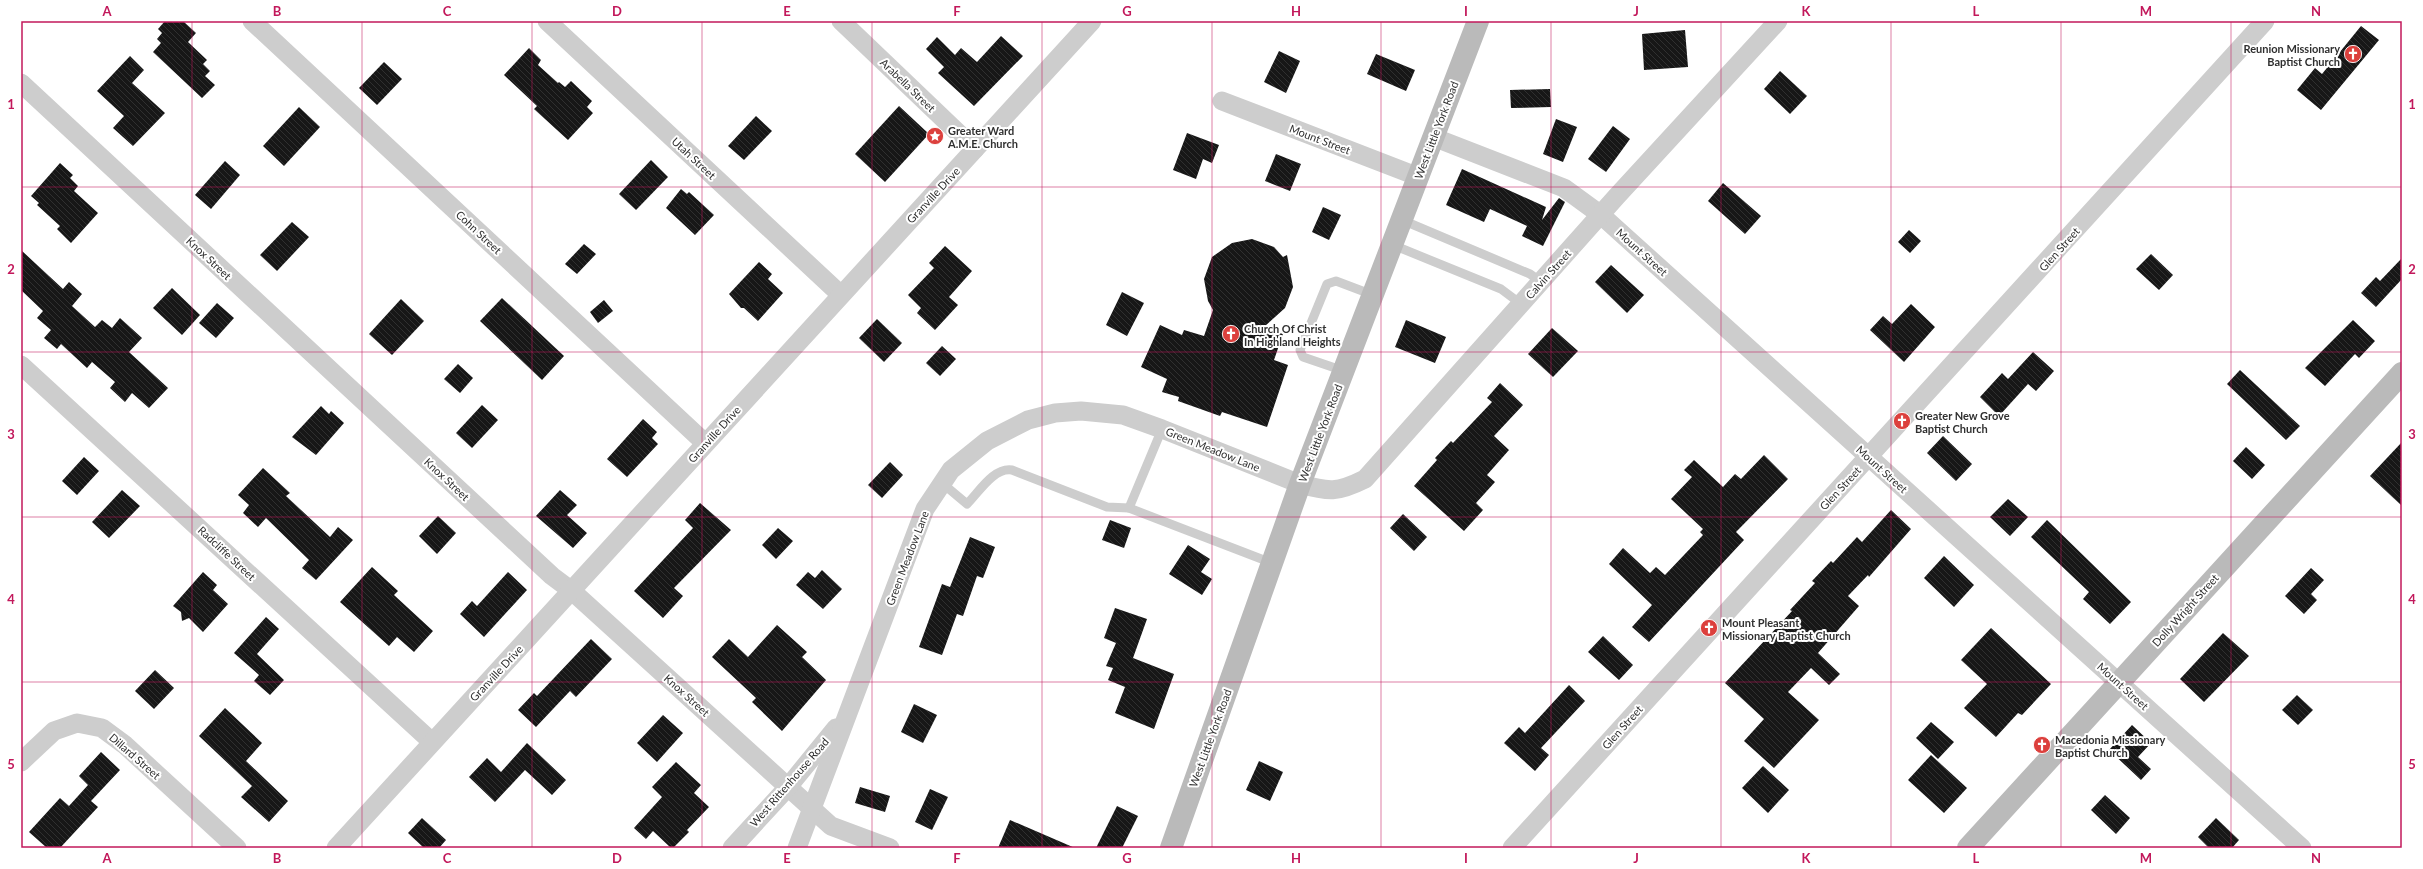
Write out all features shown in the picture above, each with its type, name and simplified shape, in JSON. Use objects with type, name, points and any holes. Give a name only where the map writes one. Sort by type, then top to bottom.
[{"type":"street","name":"Cohn Street","points":[[252,21],[706,444]]},
{"type":"street","name":"Utah Street","points":[[547,21],[841,295]]},
{"type":"street","name":"Arabella Street","points":[[841,21],[975,149]]},
{"type":"street","name":"Granville Drive","points":[[336,848],[1092,21]]},
{"type":"street","name":"West Little York Road","points":[[1171,848],[1300,484],[1478,21]]},
{"type":"street","name":"Calvin Street","points":[[1300,484],[1324,490],[1345,490],[1365,479],[1601,215],[1778,21]]},
{"type":"street","name":"Glen Street","points":[[1512,848],[2265,21]]},
{"type":"street","name":"Knox Street","points":[[21,84],[552,576],[572,591],[831,826],[890,848]]},
{"type":"street","name":"Mount Street","points":[[1222,101],[1419,177]]},
{"type":"street","name":"Mount Street","points":[[1433,137],[1564,188],[1601,215],[2302,848]]},
{"type":"street","name":"Radcliffe Street","points":[[21,365],[432,742]]},
{"type":"street","name":"Dolly Wright Street","points":[[1968,848],[2402,373]]},
{"type":"street","name":"Green Meadow Lane","points":[[797,848],[925,509],[951,470],[987,441],[1028,420],[1055,412],[1123,415],[1300,484]]},
{"type":"street","name":"West Rittenhouse Road","points":[[732,848],[788,787],[846,716]]},
{"type":"street","name":"Dillard Street","points":[[21,762],[54,732],[77,724],[102,728],[125,745],[237,848]]},
{"type":"lane","points":[[1402,220],[1530,274],[1541,282]]},
{"type":"lane","points":[[1392,245],[1501,290],[1521,304]]},
{"type":"lane","points":[[1344,371],[1303,357],[1300,350],[1327,284],[1336,281],[1373,295]]},
{"type":"lane","points":[[1129,508],[1162,429]]},
{"type":"lane","points":[[942,483],[967,504],[996,473],[1004,469],[1107,507],[1129,508],[1272,563]]},
{"type":"building","points":[[165,21],[183,21],[196,33],[188,42],[207,60],[203,64],[210,71],[205,76],[215,85],[202,98],[153,52],[161,43],[157,39],[162,33],[158,29]]},
{"type":"building","name":"Reunion Missionary Baptist Church","points":[[2361,26],[2379,40],[2321,110],[2297,90],[2315,68],[2322,74]]},
{"type":"building","points":[[1685,30],[1688,67],[1644,70],[1642,34]]},
{"type":"building","points":[[1001,36],[1023,56],[974,106],[938,73],[944,67],[926,49],[937,37],[955,55],[961,48],[977,62]]},
{"type":"building","points":[[529,48],[541,60],[538,65],[558,83],[559,82],[565,87],[571,81],[592,101],[587,107],[593,113],[568,140],[534,109],[537,106],[504,75]]},
{"type":"building","points":[[1279,51],[1300,61],[1286,93],[1264,82]]},
{"type":"building","points":[[1376,54],[1415,70],[1406,91],[1367,74]]},
{"type":"building","points":[[130,56],[144,70],[132,83],[165,113],[133,146],[113,128],[124,116],[97,91]]},
{"type":"building","points":[[384,62],[402,79],[377,105],[359,88]]},
{"type":"building","points":[[1780,71],[1807,96],[1790,114],[1764,89]]},
{"type":"building","points":[[1550,89],[1551,107],[1511,108],[1510,90]]},
{"type":"building","points":[[899,106],[929,134],[885,182],[855,154]]},
{"type":"building","points":[[299,107],[320,127],[284,166],[263,146]]},
{"type":"building","points":[[756,116],[772,131],[744,160],[728,146]]},
{"type":"building","points":[[1556,119],[1577,127],[1563,162],[1543,154]]},
{"type":"building","points":[[1613,126],[1630,139],[1606,172],[1588,159]]},
{"type":"building","points":[[1187,133],[1219,145],[1212,163],[1203,159],[1196,179],[1173,170]]},
{"type":"building","points":[[1276,154],[1301,164],[1290,191],[1265,181]]},
{"type":"building","points":[[651,160],[668,177],[636,210],[619,194]]},
{"type":"building","points":[[225,161],[240,175],[211,209],[195,195]]},
{"type":"building","points":[[60,163],[73,175],[70,178],[78,186],[74,191],[98,213],[71,243],[57,229],[60,226],[37,205],[39,203],[31,196]]},
{"type":"building","points":[[1462,169],[1546,207],[1542,220],[1559,198],[1565,202],[1543,246],[1522,236],[1527,226],[1490,209],[1484,222],[1446,205]]},
{"type":"building","points":[[1723,183],[1761,216],[1745,234],[1708,201]]},
{"type":"building","points":[[681,189],[687,194],[689,192],[714,215],[695,235],[666,208]]},
{"type":"building","points":[[1323,207],[1341,215],[1329,240],[1312,232]]},
{"type":"building","points":[[292,222],[309,237],[277,271],[260,255]]},
{"type":"building","points":[[1909,230],[1921,241],[1910,253],[1898,242]]},
{"type":"building","points":[[1252,239],[1274,247],[1283,257],[1287,255],[1293,287],[1285,308],[1264,327],[1283,334],[1274,360],[1288,365],[1267,427],[1222,412],[1220,416],[1178,401],[1179,397],[1162,392],[1167,379],[1141,367],[1160,325],[1182,335],[1184,330],[1204,336],[1213,310],[1208,301],[1204,279],[1212,257],[1232,243]]},
{"type":"building","points":[[584,244],[596,254],[577,274],[565,264]]},
{"type":"building","points":[[945,246],[972,271],[949,297],[958,305],[935,330],[917,313],[921,308],[908,295],[934,268],[929,263]]},
{"type":"building","points":[[21,250],[63,289],[69,282],[82,294],[72,306],[95,327],[102,320],[112,328],[120,318],[142,338],[129,352],[168,388],[149,408],[132,393],[125,402],[110,388],[115,382],[92,362],[87,368],[61,344],[57,349],[44,338],[51,330],[37,318],[43,311],[21,290]]},
{"type":"building","points":[[2151,254],[2173,275],[2159,290],[2136,269]]},
{"type":"building","points":[[2402,258],[2402,279],[2376,307],[2361,293],[2376,277],[2380,281]]},
{"type":"building","points":[[759,262],[772,274],[768,279],[783,293],[758,321],[744,308],[741,308],[729,294]]},
{"type":"building","points":[[1611,265],[1644,295],[1627,313],[1595,282]]},
{"type":"building","points":[[172,288],[200,315],[182,335],[153,308]]},
{"type":"building","points":[[1122,292],[1144,303],[1127,336],[1106,325]]},
{"type":"building","points":[[502,298],[564,356],[542,380],[480,321]]},
{"type":"building","points":[[401,299],[424,321],[392,355],[369,334]]},
{"type":"building","points":[[604,300],[613,311],[598,323],[590,312]]},
{"type":"building","points":[[217,303],[234,318],[216,338],[199,323]]},
{"type":"building","points":[[1911,304],[1935,327],[1904,362],[1870,330],[1883,316],[1892,324]]},
{"type":"building","points":[[877,319],[902,343],[884,362],[859,338]]},
{"type":"building","points":[[1406,320],[1446,337],[1435,363],[1395,347]]},
{"type":"building","points":[[2353,320],[2375,341],[2359,358],[2355,354],[2325,386],[2305,368]]},
{"type":"building","points":[[1552,328],[1578,351],[1553,377],[1528,354]]},
{"type":"building","points":[[942,346],[956,359],[940,376],[926,363]]},
{"type":"building","points":[[2033,352],[2054,371],[2036,391],[2028,384],[1999,416],[1980,397],[2002,373],[2008,379]]},
{"type":"building","points":[[458,364],[473,378],[460,393],[444,379]]},
{"type":"building","points":[[2240,370],[2300,426],[2286,440],[2227,384]]},
{"type":"building","points":[[1500,383],[1523,405],[1494,436],[1509,450],[1487,475],[1495,482],[1476,503],[1483,510],[1464,531],[1414,486],[1437,460],[1435,458],[1451,441],[1453,443],[1492,402],[1487,398]]},
{"type":"building","points":[[482,405],[498,420],[472,448],[456,433]]},
{"type":"building","points":[[321,406],[329,414],[331,411],[344,423],[316,455],[292,437]]},
{"type":"building","points":[[643,419],[657,432],[652,438],[658,444],[627,477],[607,459]]},
{"type":"building","points":[[1943,436],[1972,464],[1956,481],[1927,453]]},
{"type":"building","points":[[2402,442],[2402,506],[2370,476]]},
{"type":"building","points":[[2246,447],[2265,465],[2252,479],[2233,461]]},
{"type":"building","points":[[1764,455],[1788,479],[1736,532],[1744,540],[1649,642],[1632,627],[1652,605],[1609,564],[1623,548],[1650,573],[1656,567],[1665,575],[1703,535],[1700,532],[1703,529],[1671,499],[1692,477],[1684,470],[1694,460],[1723,487],[1735,474],[1741,479]]},
{"type":"building","points":[[84,457],[99,471],[77,495],[62,481]]},
{"type":"building","points":[[890,462],[903,475],[882,498],[868,485]]},
{"type":"building","points":[[263,468],[290,493],[286,496],[330,537],[338,527],[353,540],[316,580],[302,568],[309,560],[266,518],[258,527],[243,513],[249,505],[238,495]]},
{"type":"building","points":[[122,490],[140,506],[109,538],[92,522]]},
{"type":"building","points":[[560,490],[577,505],[567,515],[587,533],[573,548],[536,516]]},
{"type":"building","points":[[2008,499],[2028,517],[2010,536],[1990,517]]},
{"type":"building","points":[[700,503],[731,530],[674,588],[683,596],[663,618],[634,591],[693,528],[685,520]]},
{"type":"building","points":[[1891,510],[1911,529],[1869,577],[1868,575],[1848,596],[1859,606],[1818,653],[1840,674],[1829,685],[1811,668],[1788,692],[1819,720],[1774,768],[1744,741],[1764,719],[1725,683],[1792,611],[1790,610],[1815,583],[1812,581],[1831,561],[1833,563],[1857,537],[1862,542]]},
{"type":"building","points":[[1403,514],[1427,537],[1414,551],[1390,528]]},
{"type":"building","points":[[438,516],[456,533],[437,554],[419,536]]},
{"type":"building","points":[[1110,520],[1131,528],[1124,548],[1102,540]]},
{"type":"building","points":[[2047,520],[2131,602],[2110,624],[2083,599],[2089,592],[2031,537]]},
{"type":"building","points":[[778,528],[793,541],[776,559],[762,545]]},
{"type":"building","points":[[970,537],[995,547],[983,578],[977,576],[963,616],[957,614],[942,655],[919,647],[942,584],[950,587]]},
{"type":"building","points":[[1188,545],[1210,559],[1201,572],[1212,579],[1202,595],[1169,574]]},
{"type":"building","points":[[1944,556],[1974,585],[1954,607],[1924,578]]},
{"type":"building","points":[[372,567],[398,591],[394,595],[433,631],[414,652],[397,637],[389,646],[340,602]]},
{"type":"building","points":[[2311,568],[2324,580],[2311,594],[2317,600],[2304,614],[2285,596]]},
{"type":"building","points":[[822,570],[842,589],[823,609],[796,585],[808,572],[815,578]]},
{"type":"building","points":[[203,572],[217,585],[213,590],[228,604],[203,632],[189,618],[182,621],[181,612],[173,606]]},
{"type":"building","points":[[508,572],[527,590],[484,637],[460,614],[472,601],[477,606]]},
{"type":"building","points":[[1115,608],[1147,619],[1133,658],[1174,674],[1154,729],[1115,713],[1125,687],[1108,680],[1113,668],[1106,666],[1116,643],[1104,638]]},
{"type":"building","points":[[266,617],[279,629],[257,654],[284,680],[270,695],[254,681],[259,675],[234,653]]},
{"type":"building","points":[[777,625],[807,652],[802,657],[826,680],[782,731],[752,702],[756,698],[712,657],[729,639],[748,657]]},
{"type":"building","points":[[1991,628],[2051,684],[2022,715],[2018,713],[1996,737],[1964,708],[1987,684],[1961,660]]},
{"type":"building","points":[[2223,633],[2249,656],[2204,702],[2180,679]]},
{"type":"building","points":[[1603,636],[1633,665],[1619,680],[1588,652]]},
{"type":"building","points":[[591,639],[612,659],[576,697],[570,691],[536,727],[518,710],[534,693],[537,696]]},
{"type":"building","points":[[155,670],[174,688],[154,709],[135,691]]},
{"type":"building","points":[[1569,685],[1585,701],[1541,748],[1549,755],[1535,771],[1504,743],[1519,727],[1525,733]]},
{"type":"building","points":[[2297,695],[2313,710],[2298,725],[2282,710]]},
{"type":"building","points":[[914,704],[937,715],[923,743],[901,732]]},
{"type":"building","points":[[225,708],[262,743],[246,761],[288,801],[269,822],[241,797],[252,786],[199,736]]},
{"type":"building","points":[[663,715],[683,733],[657,762],[637,743]]},
{"type":"building","points":[[1931,722],[1954,742],[1938,759],[1916,738]]},
{"type":"building","points":[[2132,725],[2151,743],[2138,757],[2151,769],[2141,780],[2109,750]]},
{"type":"building","points":[[527,743],[566,780],[552,795],[525,770],[495,802],[469,777],[487,758],[501,772]]},
{"type":"building","points":[[101,752],[120,770],[91,801],[98,807],[60,848],[47,848],[29,832],[60,798],[69,806],[88,785],[79,776]]},
{"type":"building","points":[[1931,755],[1967,788],[1944,813],[1908,780]]},
{"type":"building","points":[[1259,761],[1283,772],[1270,801],[1246,790]]},
{"type":"building","points":[[676,762],[701,785],[694,793],[709,807],[687,830],[689,832],[673,848],[671,848],[653,831],[646,839],[634,828],[662,797],[652,787]]},
{"type":"building","points":[[1763,766],[1789,790],[1768,813],[1742,788]]},
{"type":"building","points":[[860,787],[890,796],[885,812],[855,803]]},
{"type":"building","points":[[930,789],[948,797],[932,830],[915,822]]},
{"type":"building","points":[[2105,795],[2130,818],[2116,834],[2091,810]]},
{"type":"building","points":[[1117,806],[1138,816],[1122,848],[1096,848]]},
{"type":"building","points":[[422,818],[446,840],[439,848],[424,848],[408,833]]},
{"type":"building","points":[[2216,818],[2239,840],[2232,848],[2209,848],[2198,837]]},
{"type":"building","points":[[1010,820],[1075,848],[998,848]]},
{"type":"place","name":"Reunion Missionary Baptist Church","points":[[2353,54]]},
{"type":"place","name":"Greater Ward A.M.E. Church","points":[[935,136]]},
{"type":"place","name":"Church Of Christ In Highland Heights","points":[[1231,334]]},
{"type":"place","name":"Greater New Grove Baptist Church","points":[[1902,421]]},
{"type":"place","name":"Mount Pleasant Missionary Baptist Church","points":[[1709,628]]},
{"type":"place","name":"Macedonia Missionary Baptist Church","points":[[2042,745]]}]
